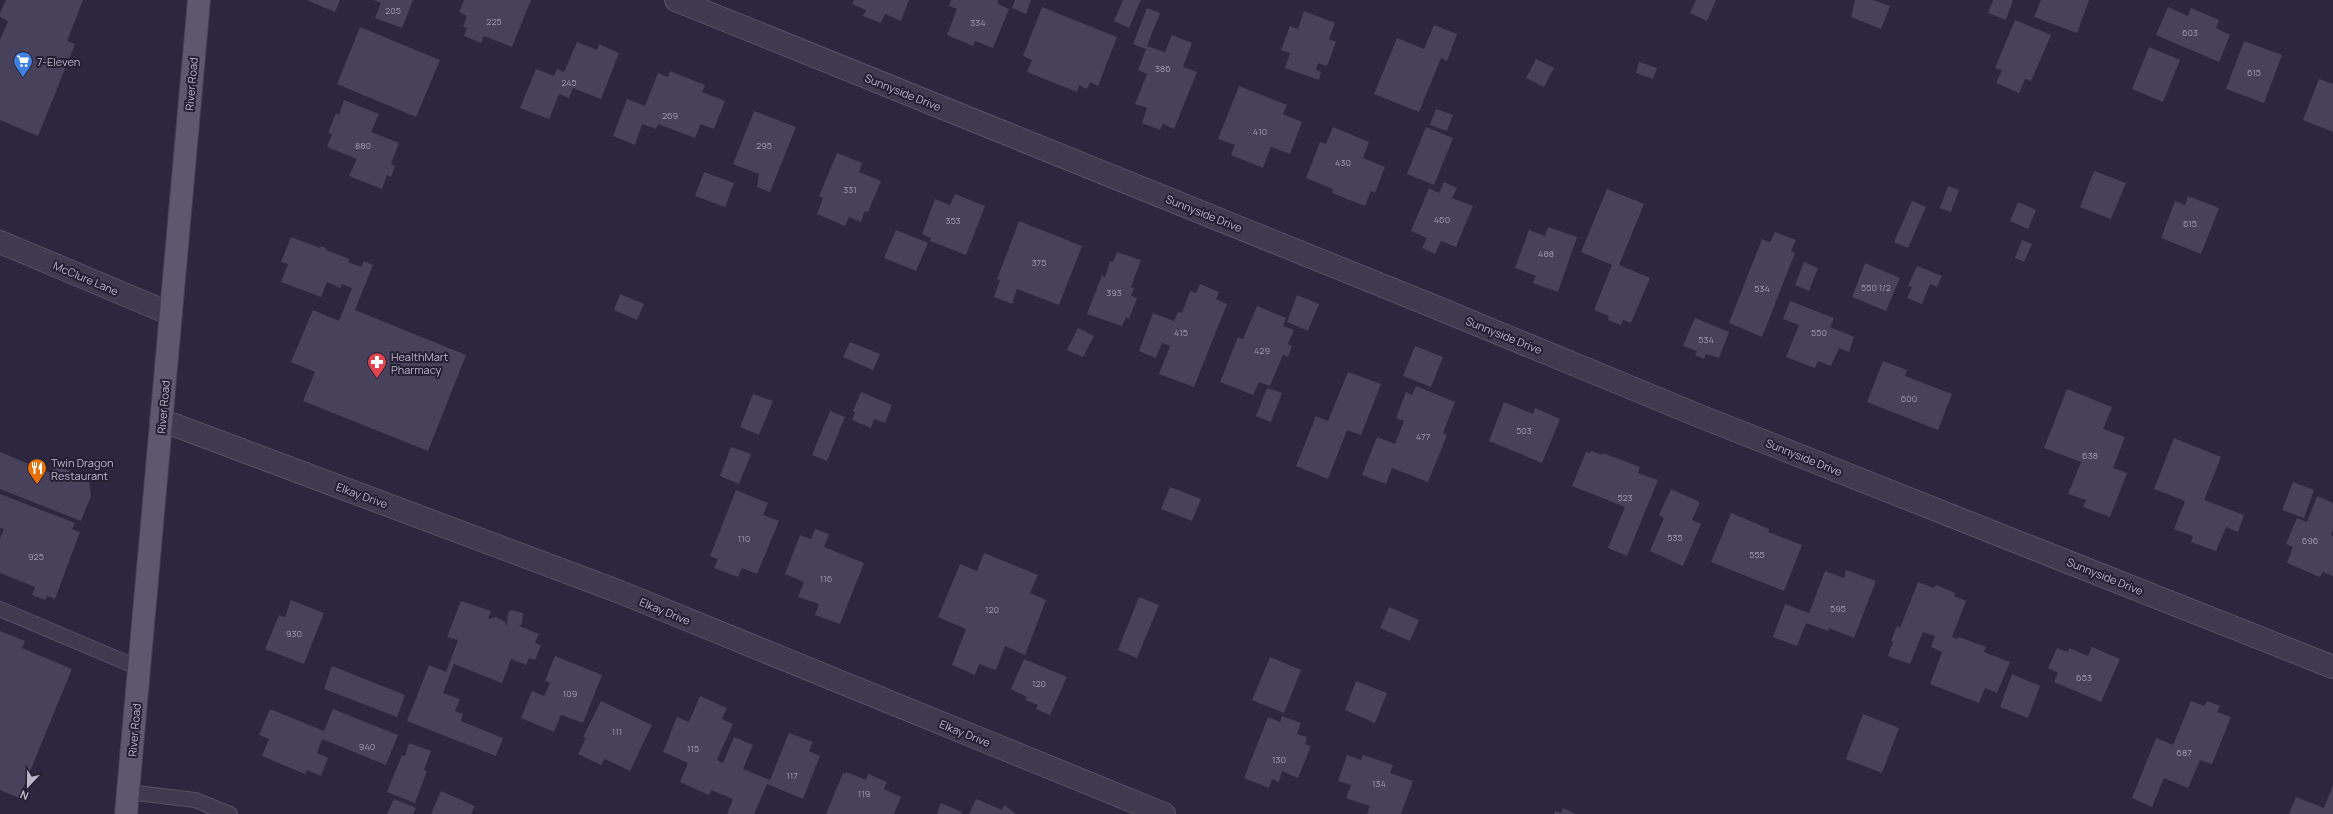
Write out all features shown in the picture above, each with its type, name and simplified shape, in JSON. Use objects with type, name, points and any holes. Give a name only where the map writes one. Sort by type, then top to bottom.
[{"type":"main road","name":"River Road","points":[[126,814],[199,0]]},
{"type":"street","name":"Sunnyside Drive","points":[[676,0],[1428,304],[1702,417],[2333,667]]},
{"type":"street","name":"McClure Lane","points":[[0,242],[171,314]]},
{"type":"street","name":"Elkay Drive","points":[[161,420],[620,592],[1164,814]]},
{"type":"lane","points":[[0,609],[139,668]]},
{"type":"lane","points":[[128,792],[189,799],[230,814]]},
{"type":"building","points":[[6,0],[83,0],[67,41],[75,44],[38,136],[0,120],[0,40],[8,21],[0,17],[0,13]]},
{"type":"building","points":[[307,0],[340,0],[335,12]]},
{"type":"building","points":[[373,0],[413,0],[402,28],[375,18],[381,3]]},
{"type":"building","points":[[464,0],[531,0],[512,47],[484,36],[481,43],[464,36],[467,28],[463,27],[467,16],[459,12]]},
{"type":"building","points":[[854,0],[909,0],[901,21],[885,14],[881,23],[863,16],[866,10],[852,4]]},
{"type":"building","points":[[951,0],[998,0],[998,4],[1009,9],[993,48],[975,41],[973,46],[947,35],[957,9],[949,6]]},
{"type":"building","points":[[1015,0],[1031,0],[1026,14],[1012,8]]},
{"type":"building","points":[[1123,0],[1141,0],[1129,28],[1114,21]]},
{"type":"building","points":[[1696,0],[1716,0],[1707,21],[1690,13]]},
{"type":"building","points":[[1855,0],[1873,0],[1890,6],[1881,29],[1851,17]]},
{"type":"building","points":[[1993,0],[2013,0],[2006,20],[1988,13]]},
{"type":"building","points":[[2041,0],[2089,0],[2077,33],[2034,17]]},
{"type":"building","points":[[1042,7],[1117,37],[1098,86],[1090,82],[1087,89],[1079,85],[1077,92],[1027,72],[1032,60],[1023,56]]},
{"type":"building","points":[[2168,7],[2188,16],[2191,8],[2219,20],[2216,28],[2230,35],[2219,62],[2156,35]]},
{"type":"building","points":[[1147,8],[1160,13],[1147,46],[1165,52],[1172,35],[1192,43],[1183,67],[1197,72],[1174,129],[1163,124],[1160,130],[1142,123],[1147,108],[1135,104],[1147,74],[1138,70],[1146,49],[1133,44]]},
{"type":"building","points":[[1304,11],[1335,23],[1329,39],[1336,42],[1327,66],[1318,63],[1316,70],[1321,72],[1319,80],[1285,68],[1290,53],[1281,50],[1290,26],[1298,29]]},
{"type":"building","points":[[2015,20],[2051,35],[2031,81],[2025,79],[2019,93],[1996,83],[2002,70],[1995,68]]},
{"type":"building","points":[[1434,25],[1457,34],[1447,61],[1441,58],[1419,112],[1374,94],[1397,38],[1424,49]]},
{"type":"building","points":[[360,27],[440,60],[416,117],[337,84]]},
{"type":"building","points":[[2244,41],[2282,55],[2264,103],[2226,89]]},
{"type":"building","points":[[577,42],[597,50],[599,44],[619,53],[601,99],[573,88],[569,98],[559,94],[549,119],[520,108],[536,69],[554,76],[557,69],[564,72]]},
{"type":"building","points":[[2149,47],[2180,60],[2163,102],[2132,89]]},
{"type":"building","points":[[1536,59],[1554,68],[1544,87],[1526,78]]},
{"type":"building","points":[[1639,62],[1657,68],[1653,79],[1636,73]]},
{"type":"building","points":[[670,71],[705,85],[702,92],[725,101],[714,129],[701,124],[695,138],[658,124],[656,129],[642,124],[635,145],[613,136],[627,99],[645,106],[658,73],[668,77]]},
{"type":"building","points":[[2319,79],[2333,84],[2333,132],[2303,120]]},
{"type":"building","points":[[1239,86],[1287,105],[1283,114],[1302,122],[1290,154],[1271,147],[1263,168],[1231,155],[1235,145],[1218,139]]},
{"type":"building","points":[[344,100],[379,114],[371,132],[399,143],[391,164],[395,166],[391,177],[387,175],[382,189],[349,176],[357,159],[327,147],[332,134],[328,133],[336,113],[339,115]]},
{"type":"building","points":[[1436,109],[1453,115],[1447,131],[1430,125]]},
{"type":"building","points":[[754,111],[796,127],[770,192],[757,187],[759,174],[733,164]]},
{"type":"building","points":[[1333,127],[1369,142],[1363,158],[1385,167],[1375,193],[1371,191],[1365,206],[1332,193],[1333,189],[1306,178],[1320,142],[1326,144]]},
{"type":"building","points":[[1426,127],[1453,138],[1434,185],[1407,174]]},
{"type":"building","points":[[837,153],[862,163],[859,172],[881,181],[868,212],[865,211],[861,222],[849,217],[845,226],[817,214],[823,198],[819,196]]},
{"type":"building","points":[[2094,171],[2126,183],[2111,219],[2080,207]]},
{"type":"building","points":[[704,172],[734,183],[725,207],[695,196]]},
{"type":"building","points":[[1444,182],[1457,188],[1452,198],[1473,206],[1456,247],[1441,241],[1435,254],[1422,248],[1427,238],[1411,231],[1429,188],[1439,193]]},
{"type":"building","points":[[1948,186],[1959,190],[1951,212],[1940,208]]},
{"type":"building","points":[[1607,189],[1644,204],[1619,265],[1650,278],[1631,323],[1623,320],[1621,325],[1608,320],[1609,316],[1594,310],[1612,265],[1581,252]]},
{"type":"building","points":[[955,194],[985,206],[966,255],[930,241],[931,238],[922,234],[935,199],[950,205]]},
{"type":"building","points":[[2188,196],[2219,208],[2201,254],[2161,238],[2175,201],[2185,205]]},
{"type":"building","points":[[1912,201],[1926,207],[1908,248],[1894,242]]},
{"type":"building","points":[[2018,202],[2036,210],[2028,229],[2010,221]]},
{"type":"building","points":[[1019,221],[1082,246],[1059,305],[1017,289],[1012,304],[994,297],[1000,280],[997,279]]},
{"type":"building","points":[[1548,227],[1577,237],[1558,292],[1533,283],[1536,276],[1515,268],[1529,230],[1545,236]]},
{"type":"building","points":[[896,230],[928,243],[916,271],[884,258]]},
{"type":"building","points":[[1775,232],[1796,240],[1791,251],[1795,253],[1762,337],[1729,323],[1762,239],[1770,242]]},
{"type":"building","points":[[291,237],[320,248],[321,246],[326,248],[326,250],[349,259],[348,262],[361,267],[364,261],[373,265],[355,310],[466,355],[428,451],[303,401],[315,372],[291,362],[313,310],[339,321],[352,288],[342,284],[340,288],[327,282],[321,297],[281,282],[288,264],[281,262]]},
{"type":"building","points":[[2022,240],[2032,244],[2024,262],[2015,258]]},
{"type":"building","points":[[1117,252],[1141,260],[1131,287],[1134,288],[1131,296],[1137,298],[1129,319],[1126,317],[1122,326],[1087,314],[1102,275],[1105,277],[1110,261],[1113,262]]},
{"type":"building","points":[[1804,262],[1818,268],[1809,291],[1795,285]]},
{"type":"building","points":[[1865,263],[1900,278],[1886,311],[1852,297]]},
{"type":"building","points":[[1917,266],[1942,276],[1937,287],[1930,284],[1922,304],[1907,298],[1912,287],[1908,286]]},
{"type":"building","points":[[1200,284],[1219,292],[1216,299],[1227,304],[1194,387],[1159,374],[1170,346],[1162,343],[1156,358],[1139,351],[1153,313],[1174,321],[1178,312],[1182,313],[1190,291],[1196,293]]},
{"type":"building","points":[[620,294],[644,304],[637,320],[614,310]]},
{"type":"building","points":[[1297,295],[1319,304],[1308,331],[1287,322]]},
{"type":"building","points":[[1790,301],[1834,318],[1830,327],[1854,337],[1849,352],[1839,348],[1831,366],[1818,361],[1815,368],[1786,357],[1799,325],[1783,319]]},
{"type":"building","points":[[1257,306],[1286,318],[1283,326],[1294,330],[1288,344],[1292,346],[1288,357],[1283,355],[1270,386],[1259,382],[1253,395],[1220,382],[1238,337],[1243,339]]},
{"type":"building","points":[[1695,318],[1729,332],[1719,358],[1706,354],[1704,359],[1695,355],[1697,351],[1683,346]]},
{"type":"building","points":[[1078,328],[1094,336],[1083,357],[1067,350]]},
{"type":"building","points":[[850,342],[880,354],[873,370],[843,357]]},
{"type":"building","points":[[1415,346],[1443,357],[1431,387],[1403,376]]},
{"type":"building","points":[[1883,361],[1907,370],[1905,376],[1952,394],[1938,430],[1867,402]]},
{"type":"building","points":[[1348,372],[1381,384],[1361,435],[1347,430],[1328,479],[1296,466],[1316,416],[1328,421]]},
{"type":"building","points":[[1416,386],[1455,402],[1443,433],[1447,435],[1428,482],[1392,468],[1386,484],[1362,475],[1377,437],[1395,444],[1404,421],[1396,418],[1406,392],[1412,395]]},
{"type":"building","points":[[1267,388],[1282,393],[1271,422],[1256,416]]},
{"type":"building","points":[[2067,389],[2112,407],[2103,429],[2125,437],[2113,468],[2127,473],[2110,517],[2083,507],[2086,500],[2068,494],[2081,462],[2044,448]]},
{"type":"building","points":[[861,392],[892,405],[885,423],[874,419],[871,428],[852,420],[855,412],[853,411]]},
{"type":"building","points":[[753,394],[773,401],[759,435],[740,427]]},
{"type":"building","points":[[1504,402],[1533,414],[1535,408],[1560,419],[1542,463],[1489,441]]},
{"type":"building","points":[[830,411],[845,417],[827,461],[812,455]]},
{"type":"building","points":[[2174,438],[2221,457],[2204,500],[2244,515],[2238,532],[2226,527],[2216,551],[2191,542],[2193,536],[2174,529],[2185,501],[2154,489]]},
{"type":"building","points":[[731,447],[751,454],[739,484],[720,476]]},
{"type":"building","points":[[1591,451],[1602,455],[1603,453],[1640,467],[1638,473],[1658,480],[1627,556],[1608,548],[1625,507],[1572,486],[1586,452],[1590,453]]},
{"type":"building","points":[[0,452],[51,473],[54,465],[89,478],[91,496],[81,521],[0,489]]},
{"type":"building","points":[[2293,482],[2314,490],[2304,518],[2282,510]]},
{"type":"building","points":[[1170,487],[1201,499],[1192,521],[1161,509]]},
{"type":"building","points":[[1671,489],[1700,502],[1692,520],[1701,524],[1683,566],[1650,551],[1664,518],[1659,515]]},
{"type":"building","points":[[736,490],[768,503],[763,515],[779,521],[757,574],[742,568],[738,577],[714,568],[718,559],[710,556]]},
{"type":"building","points":[[0,494],[75,523],[72,529],[80,532],[55,599],[47,596],[45,600],[32,595],[35,587],[0,573],[0,539],[4,529],[0,528]]},
{"type":"building","points":[[2317,496],[2333,503],[2333,530],[2331,535],[2333,536],[2333,576],[2323,572],[2320,577],[2287,563],[2293,547],[2286,544],[2297,518],[2307,522]]},
{"type":"building","points":[[1731,513],[1769,529],[1768,532],[1802,545],[1784,591],[1711,562]]},
{"type":"building","points":[[815,529],[829,534],[824,547],[864,563],[840,624],[815,615],[819,604],[798,597],[804,582],[785,574],[800,535],[811,539]]},
{"type":"building","points":[[984,553],[1038,575],[1030,593],[1046,600],[1025,655],[1005,646],[996,670],[979,664],[975,675],[952,665],[966,629],[938,617],[960,564],[977,571]]},
{"type":"building","points":[[1846,570],[1876,581],[1854,638],[1829,628],[1828,631],[1806,623],[1797,646],[1773,637],[1785,604],[1809,613],[1825,571],[1844,578]]},
{"type":"building","points":[[1918,582],[1934,588],[1936,585],[1955,593],[1954,596],[1966,601],[1952,637],[1957,639],[1959,637],[1986,647],[1984,652],[2010,662],[1997,693],[1985,688],[1979,703],[1930,684],[1942,652],[1931,647],[1935,636],[1923,632],[1910,664],[1888,656],[1893,642],[1891,641],[1897,626],[1900,628]]},
{"type":"building","points":[[1139,597],[1159,605],[1137,658],[1118,650]]},
{"type":"building","points":[[291,600],[324,613],[304,664],[265,649],[279,615],[285,617]]},
{"type":"building","points":[[461,601],[491,611],[488,619],[496,617],[505,622],[507,626],[508,613],[511,610],[523,613],[522,624],[519,626],[539,634],[535,643],[541,645],[535,660],[529,658],[526,665],[511,659],[502,683],[454,664],[443,693],[460,699],[455,711],[463,714],[461,721],[503,738],[496,756],[407,721],[429,665],[446,672],[458,640],[447,637]]},
{"type":"building","points":[[1389,607],[1419,620],[1410,641],[1380,628]]},
{"type":"building","points":[[0,631],[25,641],[22,648],[72,669],[19,798],[0,790]]},
{"type":"building","points":[[2092,647],[2120,659],[2101,702],[2054,682],[2058,673],[2048,668],[2057,648],[2068,652],[2069,648],[2088,656]]},
{"type":"building","points":[[555,656],[602,675],[583,723],[561,715],[554,732],[521,718],[532,691],[544,696],[550,683],[545,681]]},
{"type":"building","points":[[1270,657],[1301,670],[1284,713],[1252,700]]},
{"type":"building","points":[[1024,659],[1067,677],[1050,715],[1036,709],[1038,705],[1025,700],[1027,697],[1011,689]]},
{"type":"building","points":[[332,666],[405,695],[397,717],[324,689]]},
{"type":"building","points":[[2012,674],[2040,686],[2028,718],[2000,707]]},
{"type":"building","points":[[1356,681],[1387,693],[1375,723],[1345,710]]},
{"type":"building","points":[[700,696],[727,708],[722,719],[733,724],[717,760],[723,763],[734,737],[753,745],[743,769],[770,780],[789,733],[813,742],[809,751],[820,756],[803,799],[767,784],[754,814],[727,814],[733,799],[711,790],[709,795],[680,782],[688,763],[663,752],[677,717],[689,722]]},
{"type":"building","points":[[601,701],[652,725],[630,771],[605,759],[601,765],[578,754],[586,738],[583,737]]},
{"type":"building","points":[[2191,701],[2204,706],[2207,701],[2220,706],[2217,712],[2231,717],[2212,764],[2200,760],[2188,788],[2164,778],[2152,807],[2132,798],[2156,738],[2173,745]]},
{"type":"building","points":[[270,709],[324,731],[333,709],[398,735],[386,765],[322,739],[317,753],[328,758],[321,776],[307,770],[305,774],[262,756],[269,739],[259,735]]},
{"type":"building","points":[[1863,714],[1899,728],[1882,773],[1846,759]]},
{"type":"building","points":[[1282,716],[1301,723],[1297,734],[1307,737],[1305,744],[1311,746],[1298,778],[1282,771],[1279,782],[1272,779],[1269,788],[1244,778],[1268,717],[1280,722]]},
{"type":"building","points":[[409,743],[431,751],[424,770],[427,771],[415,803],[387,792],[402,755],[405,756]]},
{"type":"building","points":[[1347,755],[1361,760],[1363,755],[1393,765],[1390,773],[1413,781],[1401,814],[1367,814],[1370,806],[1346,798],[1351,785],[1338,781]]},
{"type":"building","points":[[846,772],[866,780],[868,774],[887,782],[884,789],[901,797],[894,814],[826,814],[843,773],[845,774]]},
{"type":"building","points":[[2333,785],[2333,814],[2289,814],[2296,797],[2324,808]]},
{"type":"building","points":[[441,791],[475,806],[471,814],[431,814]]},
{"type":"building","points":[[394,799],[416,808],[413,814],[387,814]]},
{"type":"building","points":[[976,799],[1002,810],[1004,805],[1016,814],[969,814]]},
{"type":"building","points":[[941,803],[962,812],[961,814],[937,814]]},
{"type":"building","points":[[1563,808],[1576,814],[1554,814],[1555,811],[1561,813]]},
{"type":"place","name":"7-Eleven","points":[[23,78]]},
{"type":"place","name":"HealthMart Pharmacy","points":[[377,379]]},
{"type":"place","name":"Twin Dragon Restaurant","points":[[37,485]]}]
